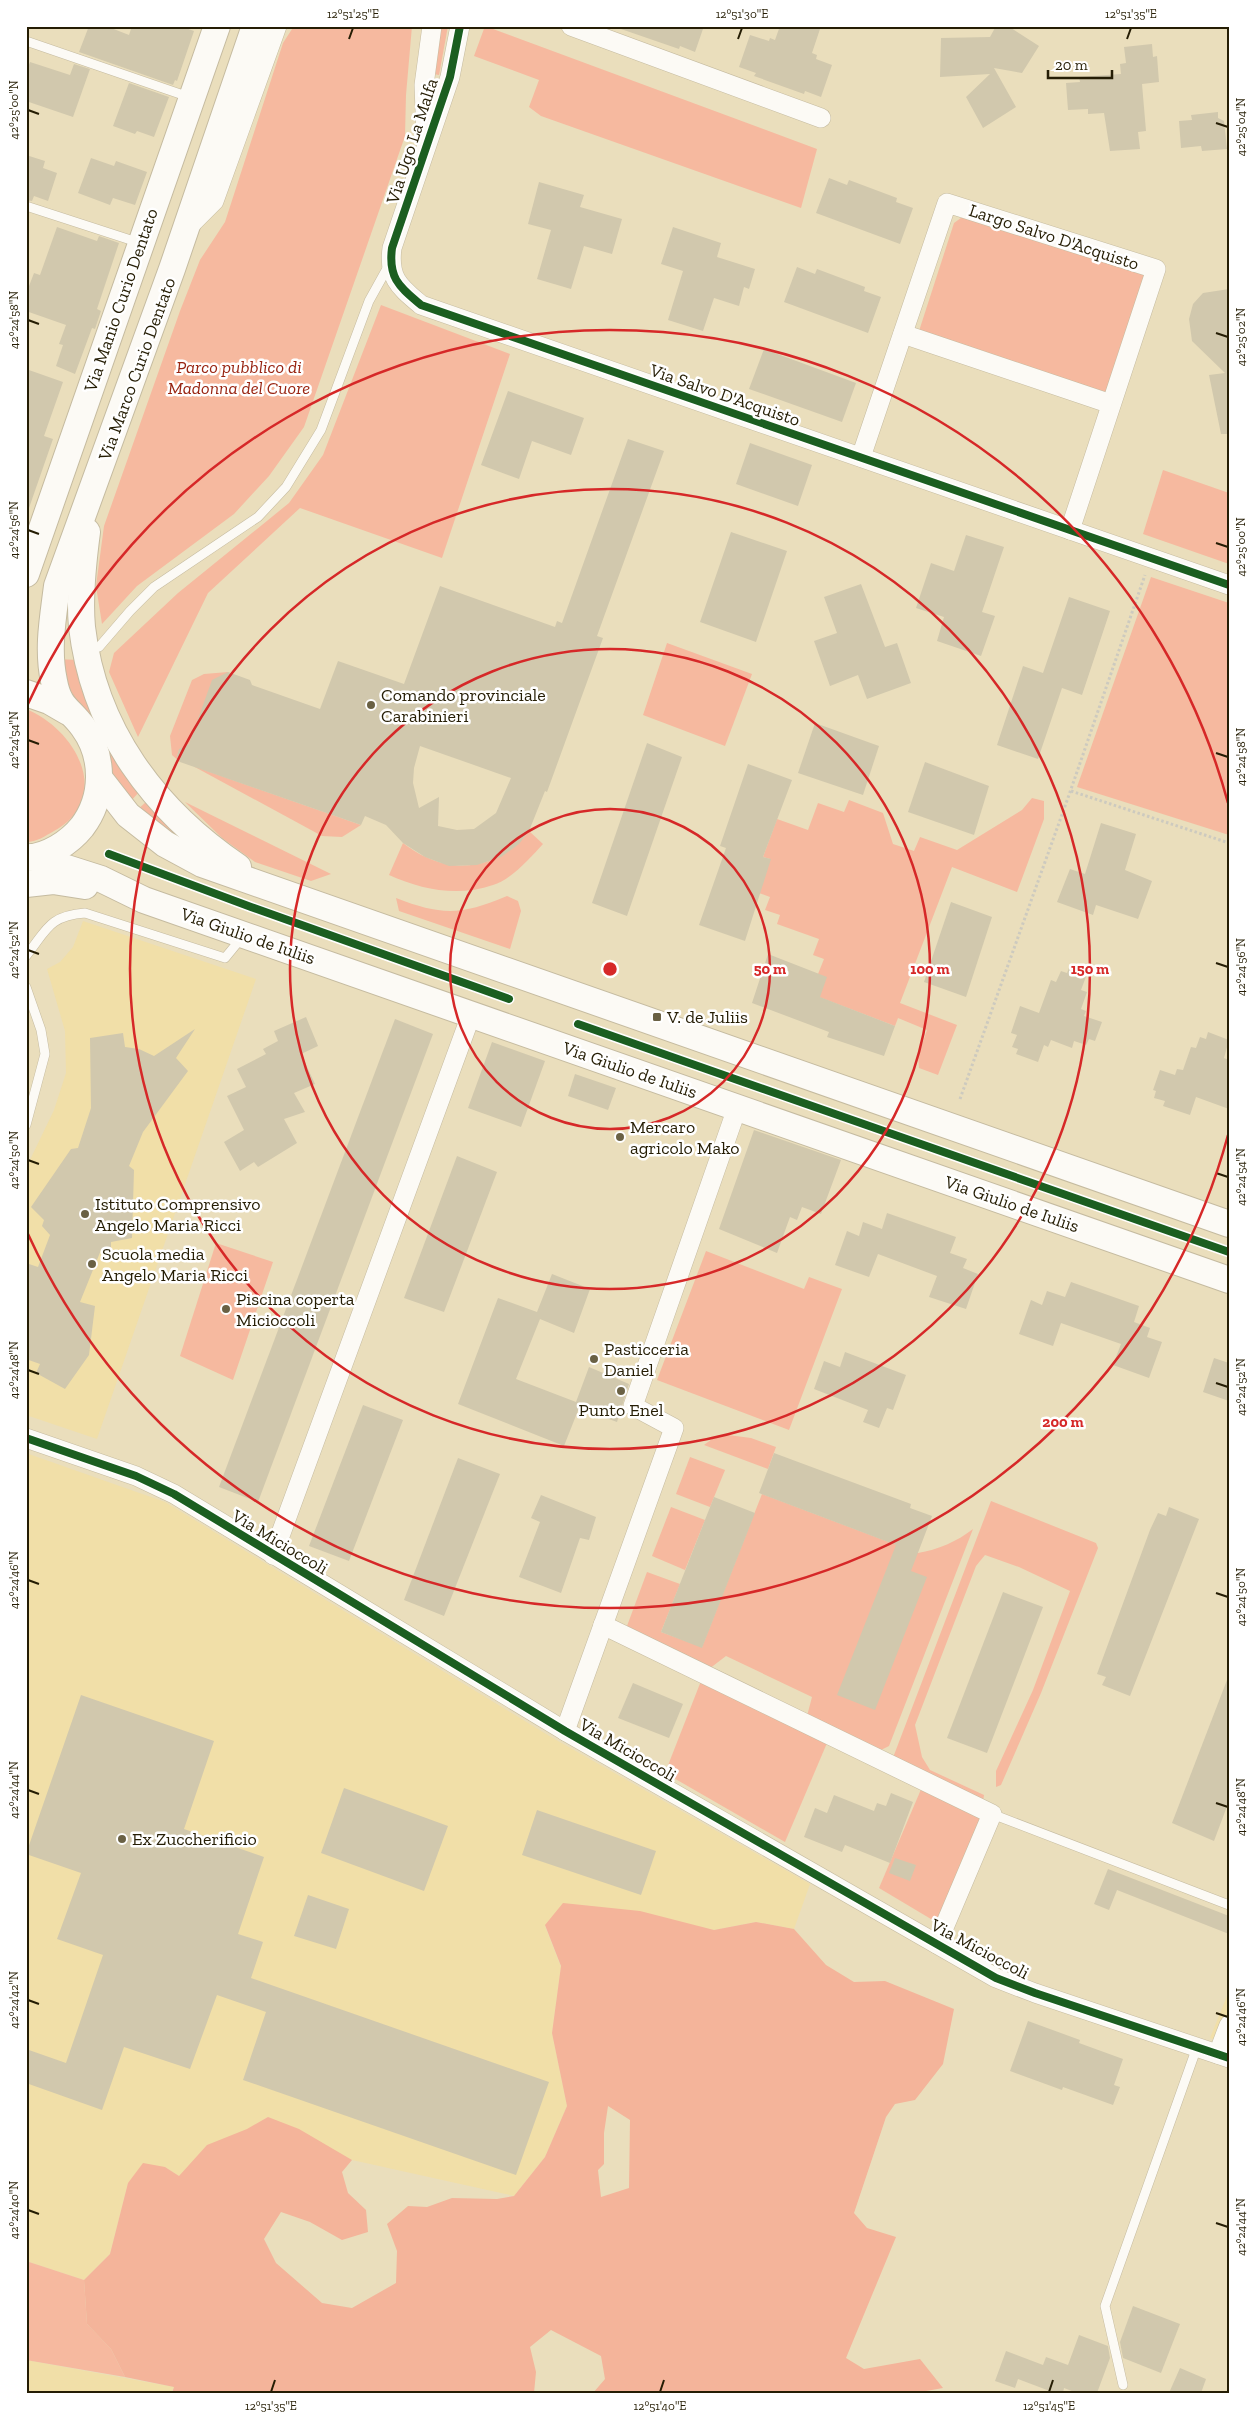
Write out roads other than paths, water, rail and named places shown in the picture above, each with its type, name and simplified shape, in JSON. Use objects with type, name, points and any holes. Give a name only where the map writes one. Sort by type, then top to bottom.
[{"type":"main road","name":"Via Manio Curio Dentato","points":[[26,574],[217,26]]},
{"type":"main road","name":"Via Marco Curio Dentato","points":[[68,712],[60,704],[54,681],[50,639],[57,586],[93,493],[255,26]]},
{"type":"main road","points":[[93,493],[84,555],[82,625],[98,698],[117,739],[151,790],[209,847],[268,886]]},
{"type":"main road","points":[[26,693],[49,701],[68,712],[83,728],[95,750],[100,779],[96,802],[89,818],[76,834],[58,848],[29,857]]},
{"type":"main road","points":[[100,779],[128,815],[165,844],[202,864],[1229,1224]]},
{"type":"main road","name":"Via Giulio de Iuliis","points":[[29,857],[101,879],[144,900],[1229,1280]]},
{"type":"main road","points":[[26,884],[53,881],[98,888],[144,900]]},
{"type":"street","points":[[186,229],[214,201],[277,26]]},
{"type":"street","points":[[427,150],[424,85],[432,26]]},
{"type":"street","name":"Via Ugo La Malfa","points":[[390,265],[392,248],[427,150],[450,76],[460,26]]},
{"type":"street","points":[[571,26],[821,118]]},
{"type":"street","name":"Largo Salvo D'Acquisto","points":[[861,457],[947,203],[1156,269],[1070,530]]},
{"type":"street","name":"Via Salvo D'Acquisto","points":[[390,265],[399,286],[421,305],[1229,585]]},
{"type":"street","points":[[903,334],[1111,404]]},
{"type":"street","points":[[273,1555],[471,1014]]},
{"type":"street","points":[[565,1730],[674,1428],[633,1406],[738,1108]]},
{"type":"street","name":"Via Micioccoli","points":[[26,1438],[136,1476],[159,1487],[565,1730],[996,1978],[1223,2056]]},
{"type":"street","points":[[603,1625],[992,1814],[938,1944]]},
{"type":"street","points":[[1223,2056],[1229,2025]]},
{"type":"lane","points":[[26,41],[191,97]]},
{"type":"lane","points":[[26,206],[141,244]]},
{"type":"lane","points":[[99,647],[154,587],[258,517],[286,487],[321,430],[369,300],[390,265]]},
{"type":"lane","points":[[26,956],[49,925],[66,914],[85,913],[225,958],[244,935]]},
{"type":"lane","points":[[26,987],[42,1030],[45,1054],[26,1125]]},
{"type":"lane","points":[[992,1814],[1229,1905]]},
{"type":"lane","points":[[1123,2386],[1105,2306],[1197,2047]]},
{"type":"place","name":"Comando provinciale Carabinieri","points":[[371,705]]},
{"type":"place","name":"V. de Juliis","points":[[657,1017]]},
{"type":"place","name":"Mercaro agricolo Mako","points":[[620,1137]]},
{"type":"place","name":"Istituto Comprensivo Angelo Maria Ricci","points":[[85,1214]]},
{"type":"place","name":"Scuola media Angelo Maria Ricci","points":[[92,1264]]},
{"type":"place","name":"Piscina coperta Micioccoli","points":[[226,1309]]},
{"type":"place","name":"Pasticceria Daniel","points":[[594,1359]]},
{"type":"place","name":"Punto Enel","points":[[621,1391]]},
{"type":"place","name":"Ex Zuccherificio","points":[[122,1839]]},
{"type":"park label","name":"Parco pubblico di Madonna del Cuore","points":[[239,377]]}]
